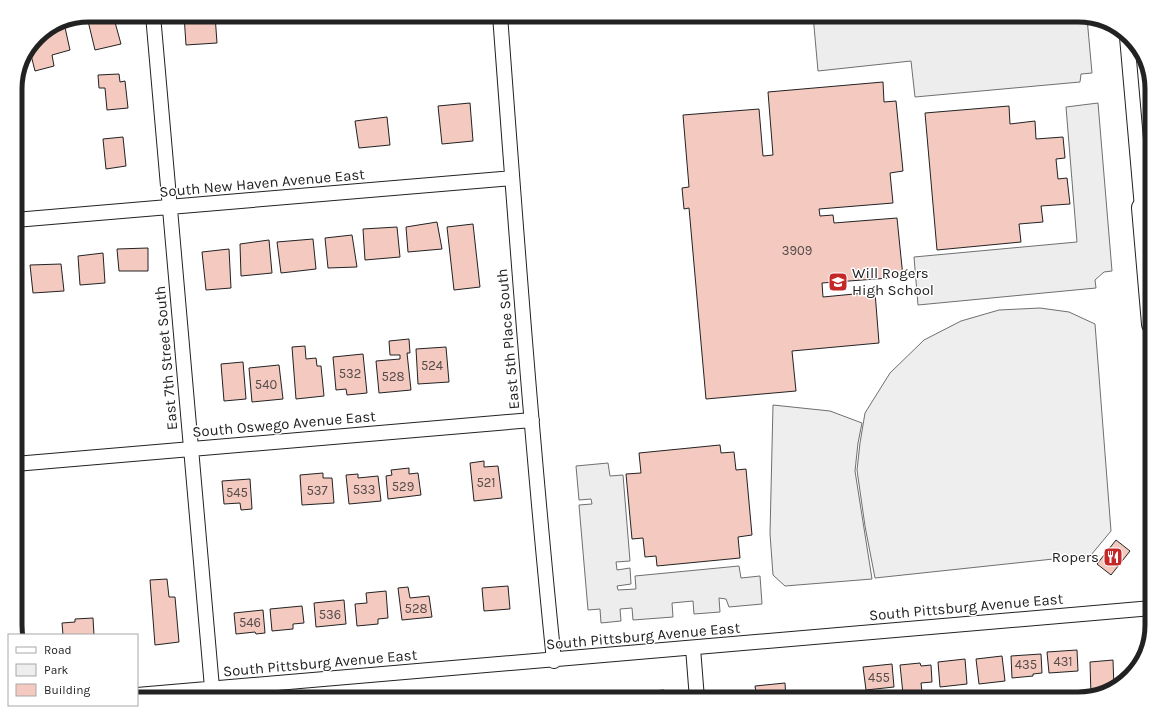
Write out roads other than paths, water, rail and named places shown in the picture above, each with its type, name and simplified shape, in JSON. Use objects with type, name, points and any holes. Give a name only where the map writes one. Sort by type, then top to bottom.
[{"type":"street","name":"East 7th Street South","points":[[155,22],[213,692]]},
{"type":"street","name":"East 5th Place South","points":[[501,22],[538,496],[554,661]]},
{"type":"street","points":[[1128,45],[1145,188]]},
{"type":"street","name":"South New Haven Avenue East","points":[[22,219],[512,178]]},
{"type":"street","name":"South Oswego Avenue East","points":[[22,463],[532,420]]},
{"type":"street","name":"South Pittsburg Avenue East","points":[[234,692],[693,648],[1145,609]]},
{"type":"street","points":[[693,648],[696,692]]},
{"type":"place","name":"Will Rogers High School","points":[[838,282]]},
{"type":"place","name":"Ropers","points":[[1113,557]]}]
